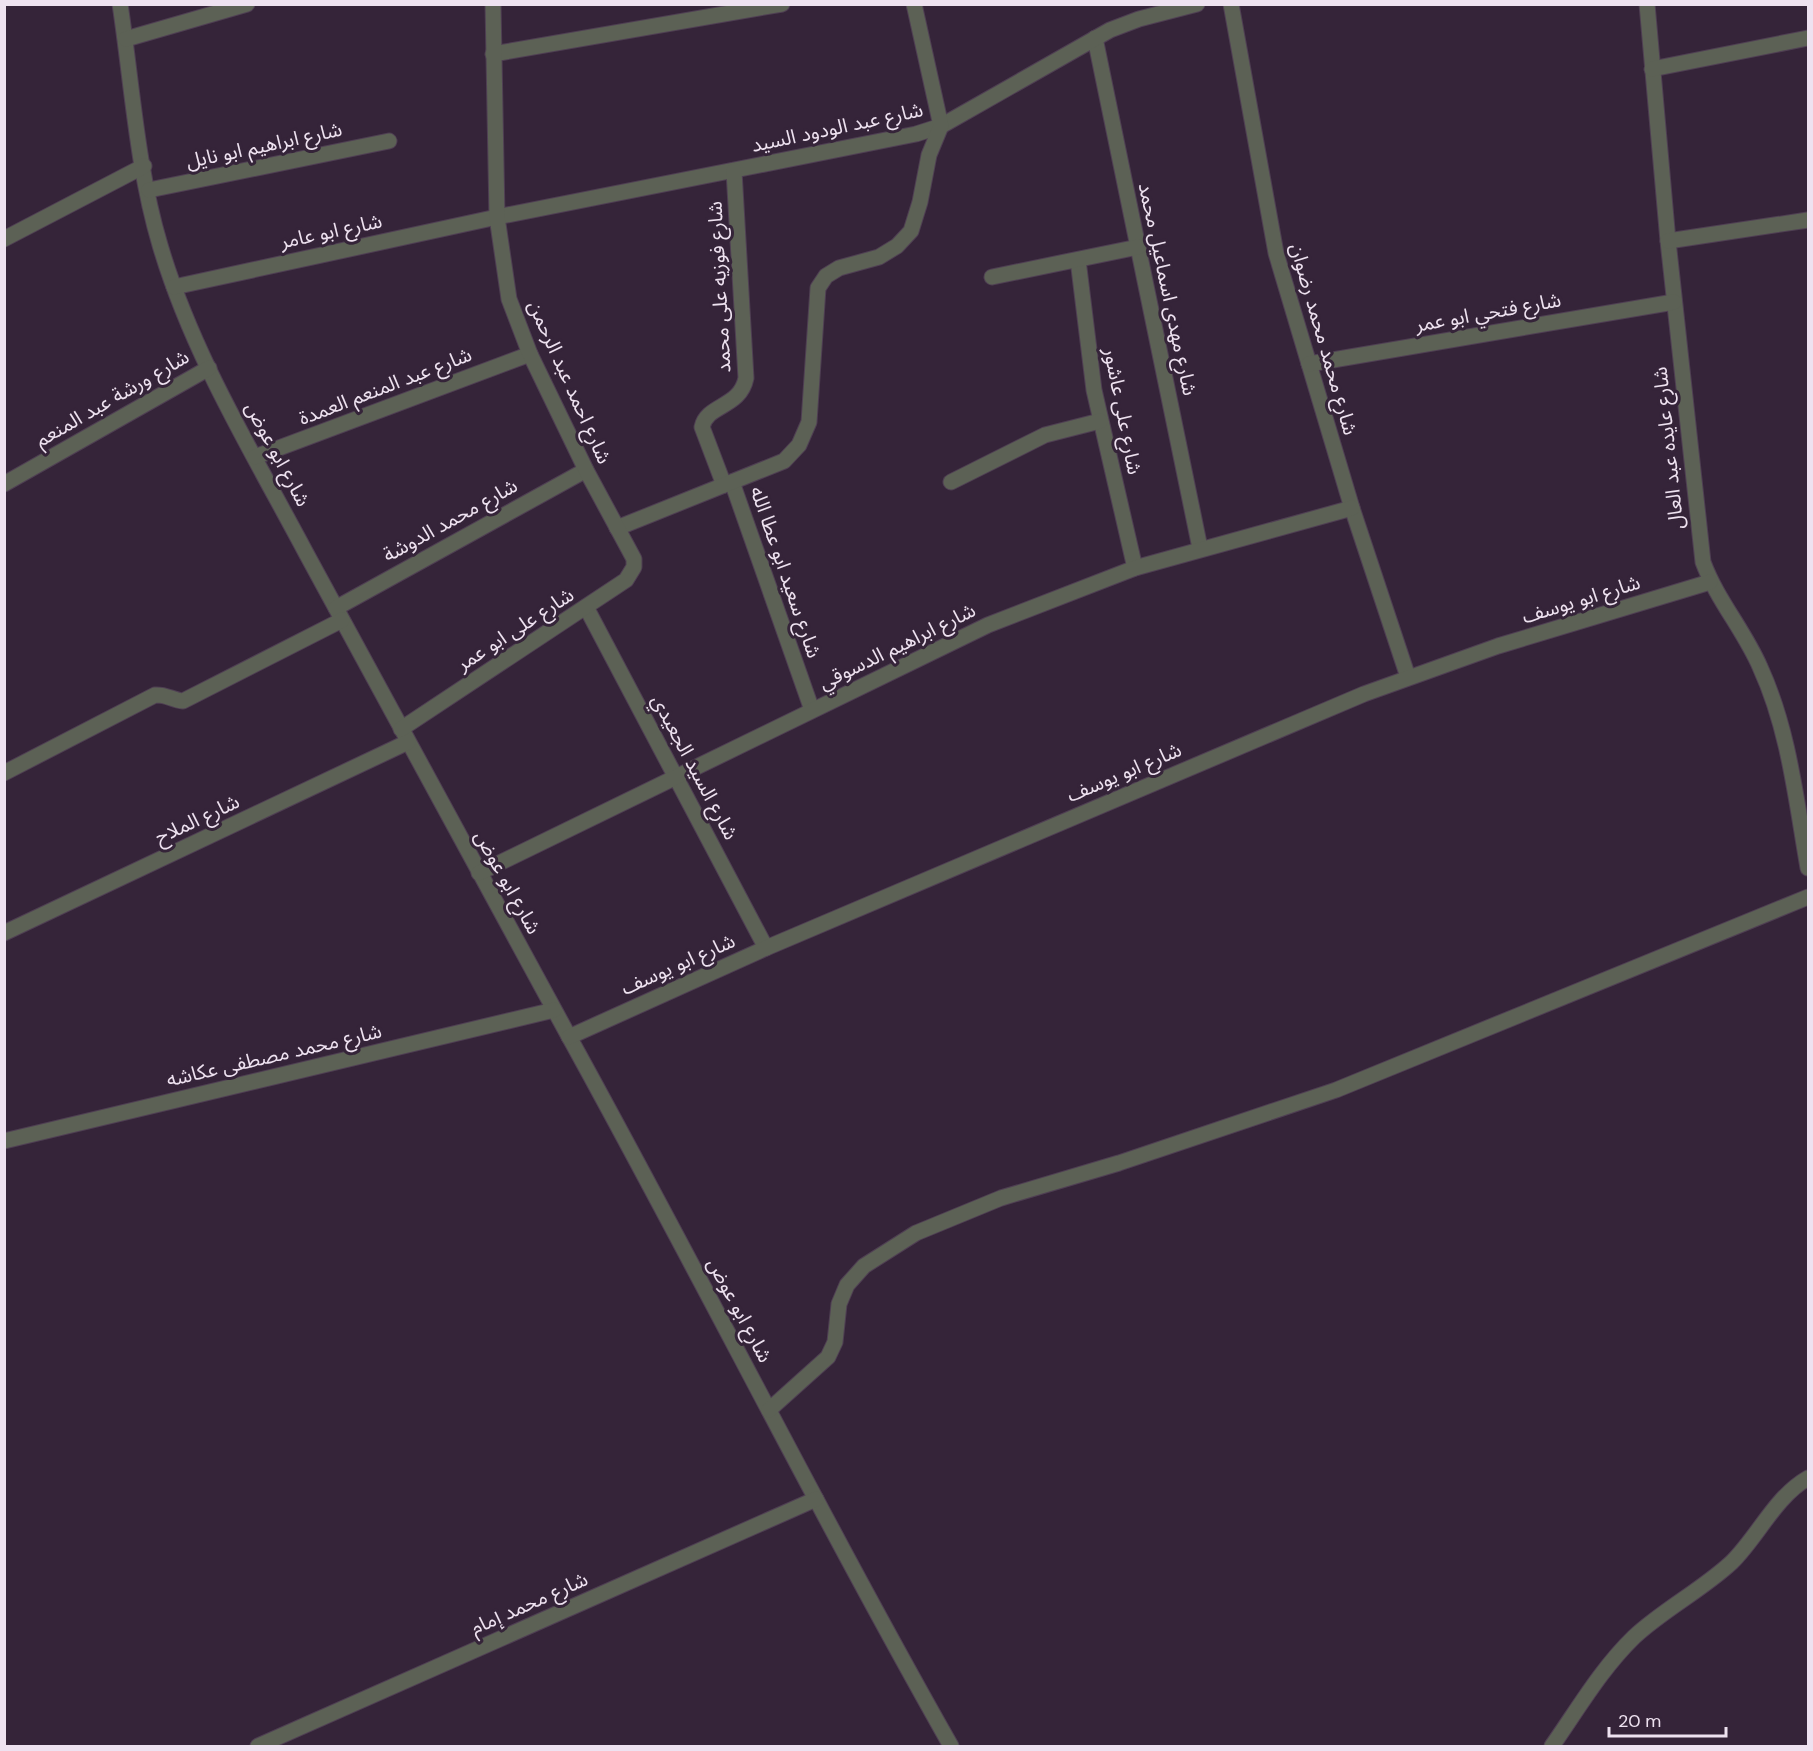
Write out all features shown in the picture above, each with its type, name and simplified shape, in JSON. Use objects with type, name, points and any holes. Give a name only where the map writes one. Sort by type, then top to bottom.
[{"type":"street","name":"شارع ابو عوض","points":[[120,4],[144,166],[159,241],[181,308],[209,368],[883,1625],[951,1746]]},
{"type":"street","points":[[126,39],[246,4]]},
{"type":"street","name":"شارع احمد عبد الرحمن","points":[[493,4],[497,217],[509,299],[530,354],[585,470],[631,552]]},
{"type":"street","points":[[493,54],[782,4]]},
{"type":"street","points":[[617,528],[784,461],[799,445],[809,422],[818,288],[826,276],[839,268],[879,257],[897,246],[911,231],[920,202],[928,155],[941,126],[914,4]]},
{"type":"street","name":"شارع عبد الودود السيد","points":[[497,217],[890,140],[941,126],[1095,38],[1139,19],[1197,4]]},
{"type":"street","name":"شارع محمد محمد رضوان","points":[[1231,4],[1276,253],[1352,508],[1408,677]]},
{"type":"street","name":"شارع عايده عبد العال","points":[[1647,4],[1668,241],[1699,541],[1710,582],[1746,638],[1772,697],[1782,727],[1809,868]]},
{"type":"street","name":"شارع مهدى اسماعيل محمد","points":[[1095,38],[1200,548]]},
{"type":"street","points":[[1652,69],[1809,38]]},
{"type":"street","name":"شارع ابراهيم ابو نايل","points":[[149,190],[389,141]]},
{"type":"street","points":[[4,239],[144,166]]},
{"type":"street","name":"شارع فوزيه على محمد","points":[[728,483],[702,427],[706,416],[734,400],[744,387],[746,378],[734,171]]},
{"type":"street","name":"شارع ابو عامر","points":[[174,286],[497,217]]},
{"type":"street","points":[[1668,241],[1809,220]]},
{"type":"street","points":[[992,277],[1138,247]]},
{"type":"street","name":"شارع على عاشور","points":[[1078,260],[1100,421],[1135,568]]},
{"type":"street","name":"شارع فتحي ابو عمر","points":[[1309,364],[1674,302]]},
{"type":"street","name":"شارع عبد المنعم العمدة","points":[[255,457],[530,354]]},
{"type":"street","name":"شارع ورشة عبد المنعم","points":[[4,484],[209,368]]},
{"type":"street","points":[[951,482],[1046,435],[1100,421]]},
{"type":"street","name":"شارع محمد الدوشة","points":[[4,773],[155,695],[162,694],[183,701],[339,614],[585,470]]},
{"type":"street","name":"شارع سعيد ابو عطا الله","points":[[728,483],[812,710]]},
{"type":"street","name":"شارع ابراهيم الدسوقي","points":[[479,873],[988,625],[1135,568],[1200,548],[1352,508]]},
{"type":"street","name":"شارع على ابو عمر","points":[[405,736],[632,575],[634,567],[631,552]]},
{"type":"street","name":"شارع ابو يوسف","points":[[569,1037],[766,948],[1297,721],[1408,677],[1498,646],[1710,582]]},
{"type":"street","name":"شارع السيد الجعيدي","points":[[586,607],[766,948]]},
{"type":"street","name":"شارع الملاح","points":[[4,933],[405,736]]},
{"type":"street","points":[[769,1410],[828,1357],[835,1342],[839,1304],[847,1285],[864,1266],[916,1233],[1001,1197],[1119,1163],[1336,1090],[1809,897]]},
{"type":"street","name":"شارع محمد مصطفى عكاشه","points":[[4,1141],[554,1010]]},
{"type":"street","points":[[1552,1746],[1591,1687],[1629,1642],[1733,1561],[1782,1499],[1809,1478]]},
{"type":"street","name":"شارع محمد إمام","points":[[258,1746],[816,1499]]}]
